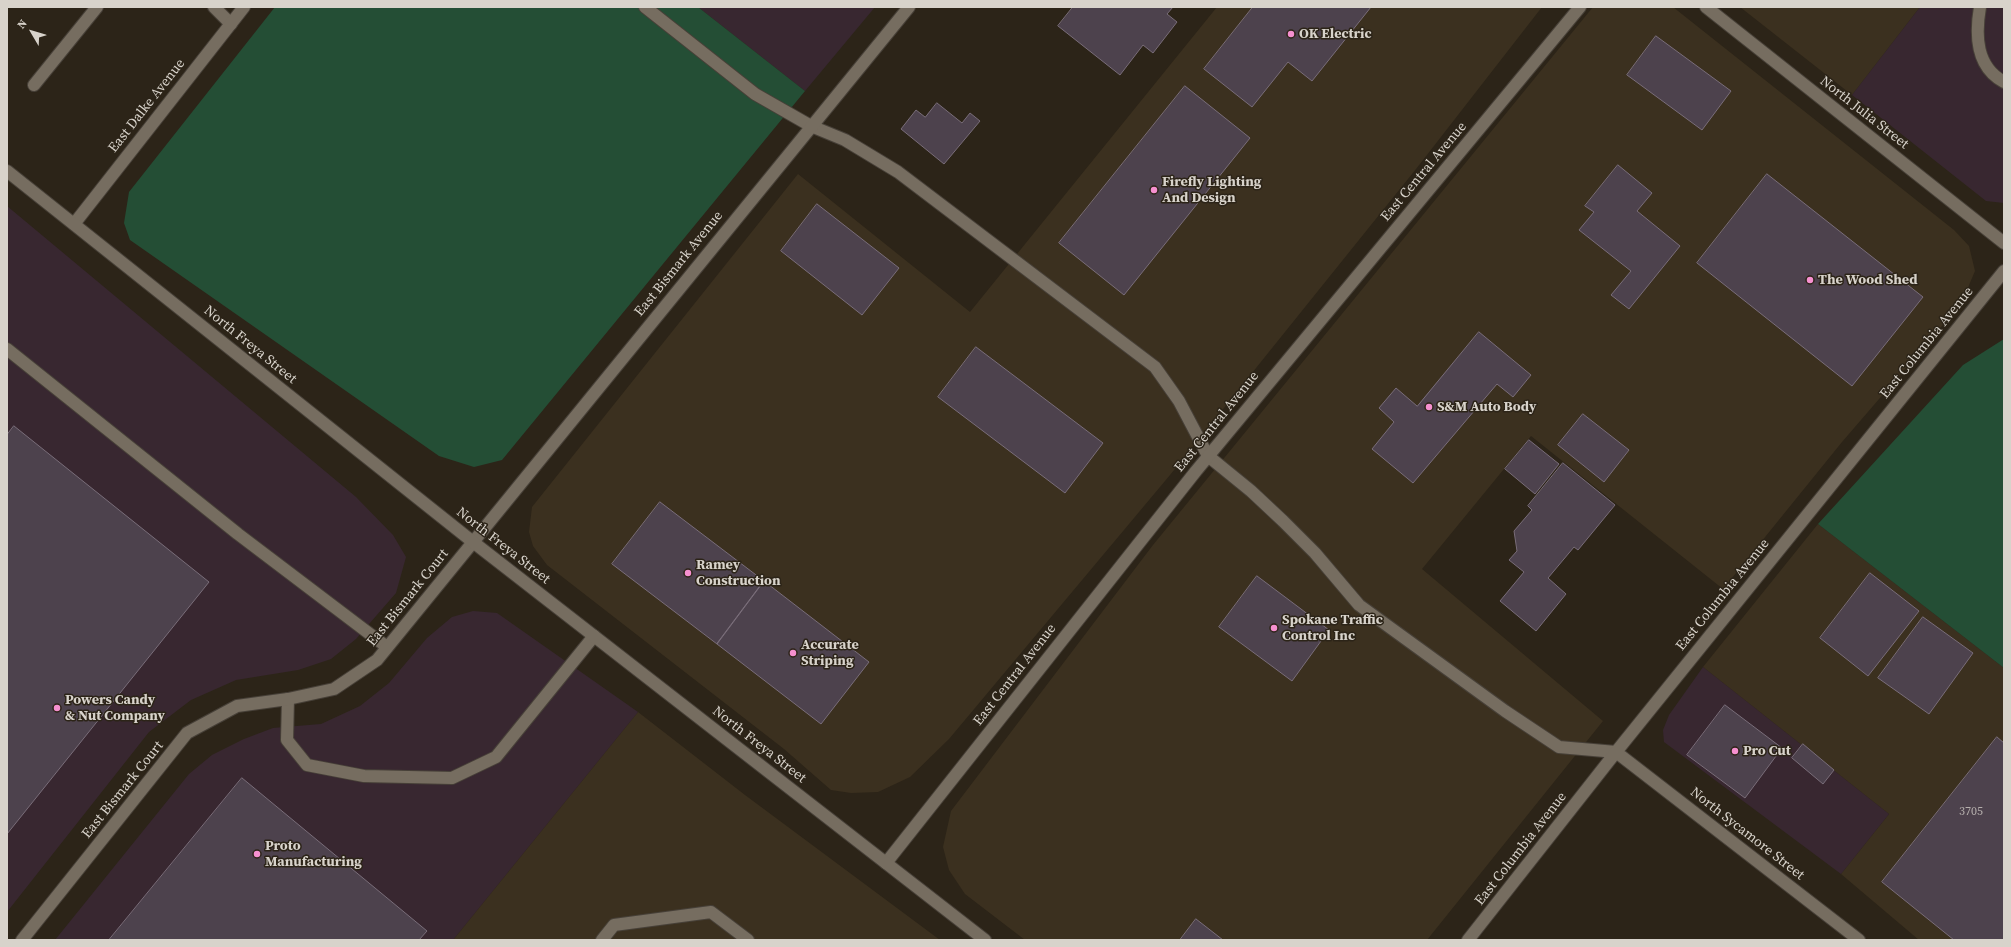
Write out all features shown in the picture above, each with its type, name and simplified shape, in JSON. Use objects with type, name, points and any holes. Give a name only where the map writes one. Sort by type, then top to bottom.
[{"type":"street","points":[[34,85],[97,7]]},
{"type":"street","points":[[214,7],[231,24]]},
{"type":"street","name":"East Dalke Avenue","points":[[74,224],[244,7]]},
{"type":"street","points":[[646,7],[755,94],[811,126],[845,140],[898,172],[1155,367],[1179,401],[1208,456],[1251,491],[1283,521],[1315,553],[1359,605],[1505,711],[1559,747],[1616,752]]},
{"type":"street","name":"East Bismark Avenue","points":[[473,542],[909,7]]},
{"type":"street","name":"East Central Avenue","points":[[886,862],[1208,456],[1580,7]]},
{"type":"street","name":"North Julia Street","points":[[1706,7],[2004,244]]},
{"type":"street","points":[[1980,7],[1978,19],[1978,45],[1985,67],[2004,82]]},
{"type":"street","name":"North Freya Street","points":[[7,171],[473,542],[985,940]]},
{"type":"street","name":"East Columbia Avenue","points":[[1468,940],[1616,752],[2004,271]]},
{"type":"street","points":[[7,349],[238,534],[387,648]]},
{"type":"street","name":"East Bismark Court","points":[[22,940],[187,733],[237,706],[288,699],[334,689],[377,660],[473,542]]},
{"type":"street","points":[[288,699],[287,740],[307,764],[364,776],[452,778],[496,757],[594,636]]},
{"type":"street","name":"North Sycamore Street","points":[[1616,752],[1859,940]]},
{"type":"street","points":[[602,940],[614,925],[711,912],[748,940]]},
{"type":"shaded area","points":[[698,7],[875,7],[805,91]]},
{"type":"shaded area","points":[[1217,7],[1542,7],[1416,169],[1170,475],[949,739],[910,777],[878,792],[851,793],[831,790],[784,749],[547,565],[533,546],[529,532],[532,507],[798,174],[970,312]]},
{"type":"shaded area","points":[[1593,7],[1673,7],[1954,230],[1969,246],[1975,271],[1961,304],[1842,442],[1723,589],[1531,436],[1422,569],[1603,721],[1427,940],[1025,940],[965,894],[949,870],[943,847],[951,811],[1153,545]]},
{"type":"shaded area","points":[[1740,7],[1920,7],[1852,95]]},
{"type":"shaded area","points":[[1920,7],[2004,7],[2004,203],[1986,201],[1852,95]]},
{"type":"shaded area","points":[[7,206],[356,497],[393,535],[406,557],[396,593],[356,639],[331,659],[298,670],[236,680],[191,700],[149,732],[7,912]]},
{"type":"shaded area","points":[[1818,524],[2004,668],[2004,940],[1919,940],[1841,874],[1889,814],[1703,667]]},
{"type":"shaded area","points":[[473,611],[497,613],[638,712],[453,940],[55,940],[189,774],[212,755],[244,739],[273,728],[321,724],[360,706],[389,683],[427,638],[452,617]]},
{"type":"shaded area","points":[[1703,667],[1889,814],[1841,874],[1664,742],[1663,730],[1669,715]]},
{"type":"shaded area","points":[[638,712],[745,795],[940,940],[453,940]]},
{"type":"green space","points":[[275,7],[698,7],[805,91],[502,460],[474,467],[439,456],[130,240],[124,223],[129,192]]},
{"type":"green space","points":[[2004,339],[2004,668],[1818,524],[1963,365]]},
{"type":"building","points":[[1073,7],[1173,7],[1167,14],[1177,22],[1153,53],[1143,45],[1120,75],[1058,26]]},
{"type":"building","name":"OK Electric","points":[[1253,7],[1371,7],[1312,81],[1288,62],[1252,107],[1204,69]]},
{"type":"building","points":[[1656,36],[1731,91],[1702,130],[1627,75]]},
{"type":"building","name":"Firefly Lighting And Design","points":[[1185,86],[1250,138],[1124,295],[1059,243]]},
{"type":"building","points":[[937,103],[962,123],[970,113],[980,121],[944,164],[901,129],[916,110],[925,117]]},
{"type":"building","points":[[1618,165],[1652,193],[1637,211],[1680,246],[1629,309],[1611,295],[1631,271],[1579,230],[1594,212],[1585,206]]},
{"type":"building","name":"The Wood Shed","points":[[1767,174],[1923,297],[1852,386],[1697,263]]},
{"type":"building","points":[[817,204],[899,268],[862,315],[781,251]]},
{"type":"building","name":"S&M Auto Body","points":[[1479,332],[1531,375],[1513,397],[1497,384],[1413,483],[1372,449],[1394,422],[1379,408],[1396,388],[1417,406]]},
{"type":"building","points":[[976,347],[1103,443],[1065,493],[938,397]]},
{"type":"building","points":[[1583,414],[1629,450],[1604,482],[1558,445]]},
{"type":"building","name":"Powers Candy & Nut Company","points":[[14,426],[209,582],[7,834],[7,435]]},
{"type":"building","points":[[1529,440],[1559,464],[1535,494],[1505,469]]},
{"type":"building","points":[[1563,463],[1615,505],[1578,550],[1574,547],[1548,578],[1566,594],[1536,631],[1500,601],[1524,572],[1509,560],[1517,551],[1514,531],[1532,510],[1528,506]]},
{"type":"building","name":"Ramey Construction","points":[[660,502],[764,581],[717,644],[612,564]]},
{"type":"building","points":[[1870,573],[1919,611],[1868,676],[1820,638]]},
{"type":"building","name":"Spokane Traffic Control Inc","points":[[1257,576],[1329,630],[1292,681],[1219,627]]},
{"type":"building","name":"Accurate Striping","points":[[764,581],[869,662],[821,724],[717,644]]},
{"type":"building","points":[[1923,617],[1973,653],[1929,714],[1878,678]]},
{"type":"building","name":"Pro Cut","points":[[1725,705],[1782,748],[1745,798],[1687,755]]},
{"type":"building","points":[[1997,737],[2004,743],[2004,940],[1954,940],[1882,882]]},
{"type":"building","points":[[1803,744],[1834,770],[1823,784],[1792,758]]},
{"type":"building","name":"Proto Manufacturing","points":[[242,778],[427,931],[419,940],[109,940]]},
{"type":"building","points":[[1196,919],[1223,940],[1180,940]]},
{"type":"place","name":"OK Electric","points":[[1291,34]]},
{"type":"place","name":"Firefly Lighting And Design","points":[[1154,190]]},
{"type":"place","name":"The Wood Shed","points":[[1810,280]]},
{"type":"place","name":"S&M Auto Body","points":[[1429,407]]},
{"type":"place","name":"Ramey Construction","points":[[688,573]]},
{"type":"place","name":"Spokane Traffic Control Inc","points":[[1274,628]]},
{"type":"place","name":"Accurate Striping","points":[[793,653]]},
{"type":"place","name":"Powers Candy & Nut Company","points":[[57,708]]},
{"type":"place","name":"Pro Cut","points":[[1735,751]]},
{"type":"place","name":"Proto Manufacturing","points":[[257,854]]}]
